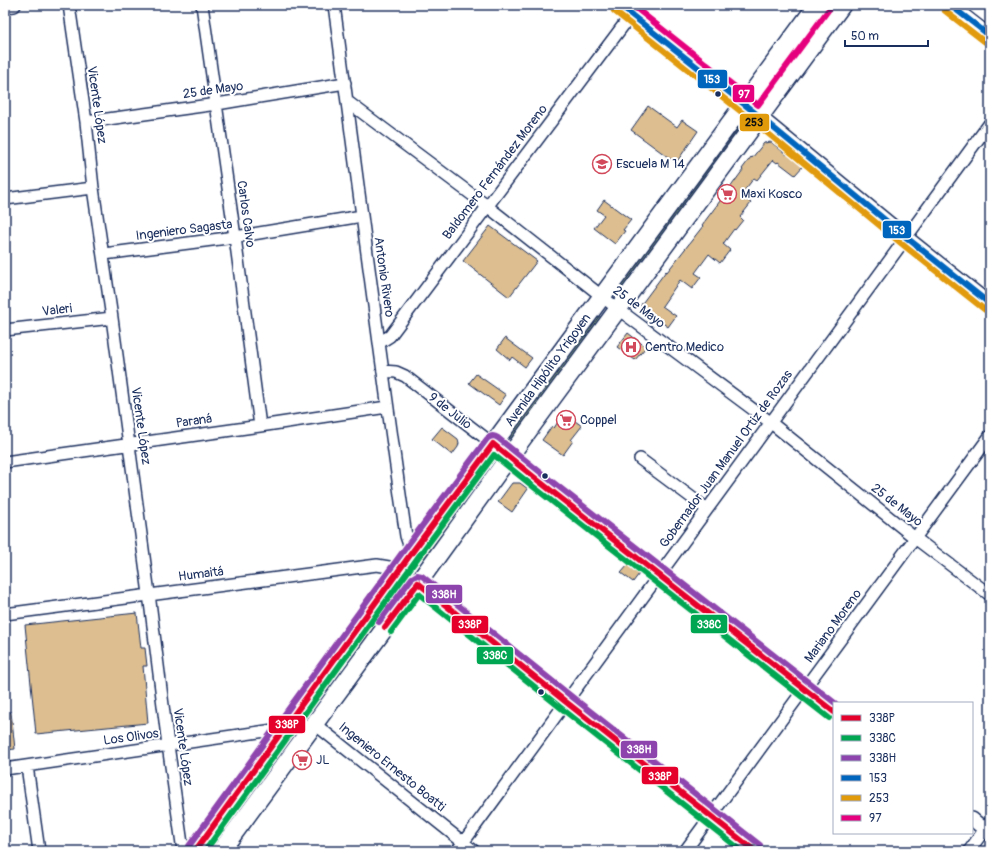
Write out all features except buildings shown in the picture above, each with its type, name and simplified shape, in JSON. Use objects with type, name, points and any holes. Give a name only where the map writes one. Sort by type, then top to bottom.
[{"type":"main road","name":"Avenida Hipólito Yrigoyen","points":[[188,850],[285,728],[399,570],[817,5]]},
{"type":"main road","name":"Avenida Hipólito Yrigoyen","points":[[221,851],[418,583],[509,456],[842,5]]},
{"type":"street","points":[[5,6],[14,5]]},
{"type":"street","name":"Vicente López","points":[[69,5],[150,594],[168,746],[188,850]]},
{"type":"street","name":"Carlos Calvo","points":[[202,5],[217,104],[260,426]]},
{"type":"street","name":"Antonio Rivero","points":[[334,5],[380,343],[387,407],[406,536],[413,551]]},
{"type":"street","points":[[619,5],[759,116],[907,238],[990,304]]},
{"type":"street","points":[[950,5],[990,36]]},
{"type":"street","name":"Baldomero Fernández Moreno","points":[[380,343],[390,336],[631,15]]},
{"type":"street","name":"25 de Mayo","points":[[86,122],[217,104],[345,83]]},
{"type":"street","name":"25 de Mayo","points":[[348,102],[487,206],[618,309],[770,422],[915,538],[990,595]]},
{"type":"street","name":"Gobernador Juan Manuel Ortiz de Rozas","points":[[460,847],[990,123]]},
{"type":"street","points":[[5,199],[93,188]]},
{"type":"street","name":"Ingeniero Sagasta","points":[[104,254],[235,237],[362,216]]},
{"type":"street","name":"Valeri","points":[[5,330],[112,318]]},
{"type":"street","name":"9 de Julio","points":[[383,371],[396,372],[405,376],[833,711]]},
{"type":"street","name":"Paraná","points":[[5,462],[387,407]]},
{"type":"street","name":"Mariano Moreno","points":[[685,851],[990,436]]},
{"type":"street","points":[[640,459],[707,509]]},
{"type":"street","name":"Humaitá","points":[[5,611],[377,565],[399,570]]},
{"type":"street","points":[[399,570],[418,583],[755,851]]},
{"type":"street","points":[[285,728],[314,724]]},
{"type":"street","name":"Ingeniero Ernesto Boatti","points":[[314,724],[460,847],[474,851]]},
{"type":"street","name":"Los Olivos","points":[[5,769],[285,728]]},
{"type":"street","points":[[27,766],[39,851]]},
{"type":"street","points":[[969,851],[988,828],[973,820]]},
{"type":"green space","points":[[826,5],[831,5],[761,100],[758,98]]},
{"type":"green space","points":[[743,117],[746,119],[623,289],[620,287]]},
{"type":"green space","points":[[598,315],[601,318],[511,438],[508,436]]},
{"type":"green space","points":[[492,459],[495,461],[423,560],[420,558]]},
{"type":"green space","points":[[400,585],[403,588],[317,705],[314,703]]},
{"type":"green space","points":[[287,737],[290,739],[218,837],[215,835]]},
{"type":"transit line","name":"153","points":[[619,5],[759,116],[907,238],[990,304]]},
{"type":"transit line","name":"97","points":[[632,5],[758,105],[832,5]]},
{"type":"transit line","name":"153","points":[[950,5],[990,36]]},
{"type":"transit line","name":"253","points":[[614,11],[754,122],[902,244],[985,310]]},
{"type":"transit line","name":"253","points":[[945,11],[985,42]]},
{"type":"transit line","name":"338H","points":[[189,846],[407,546],[487,439],[492,436],[498,438],[834,702]]},
{"type":"transit line","name":"338P","points":[[195,851],[413,551],[493,444],[833,711]]},
{"type":"transit line","name":"338C","points":[[205,851],[494,455],[829,718]]},
{"type":"transit line","name":"338H","points":[[379,622],[412,578],[417,575],[422,576],[760,845]]},
{"type":"transit line","name":"338P","points":[[385,627],[418,583],[755,851]]},
{"type":"transit line","name":"338C","points":[[391,632],[419,594],[742,851]]},
{"type":"place","name":"Escuela M 14","points":[[602,164]]},
{"type":"place","name":"Maxi Kosco","points":[[727,194]]},
{"type":"place","name":"Centro Medico","points":[[631,347]]},
{"type":"place","name":"Coppel","points":[[566,420]]},
{"type":"place","name":"JL","points":[[302,760]]}]
